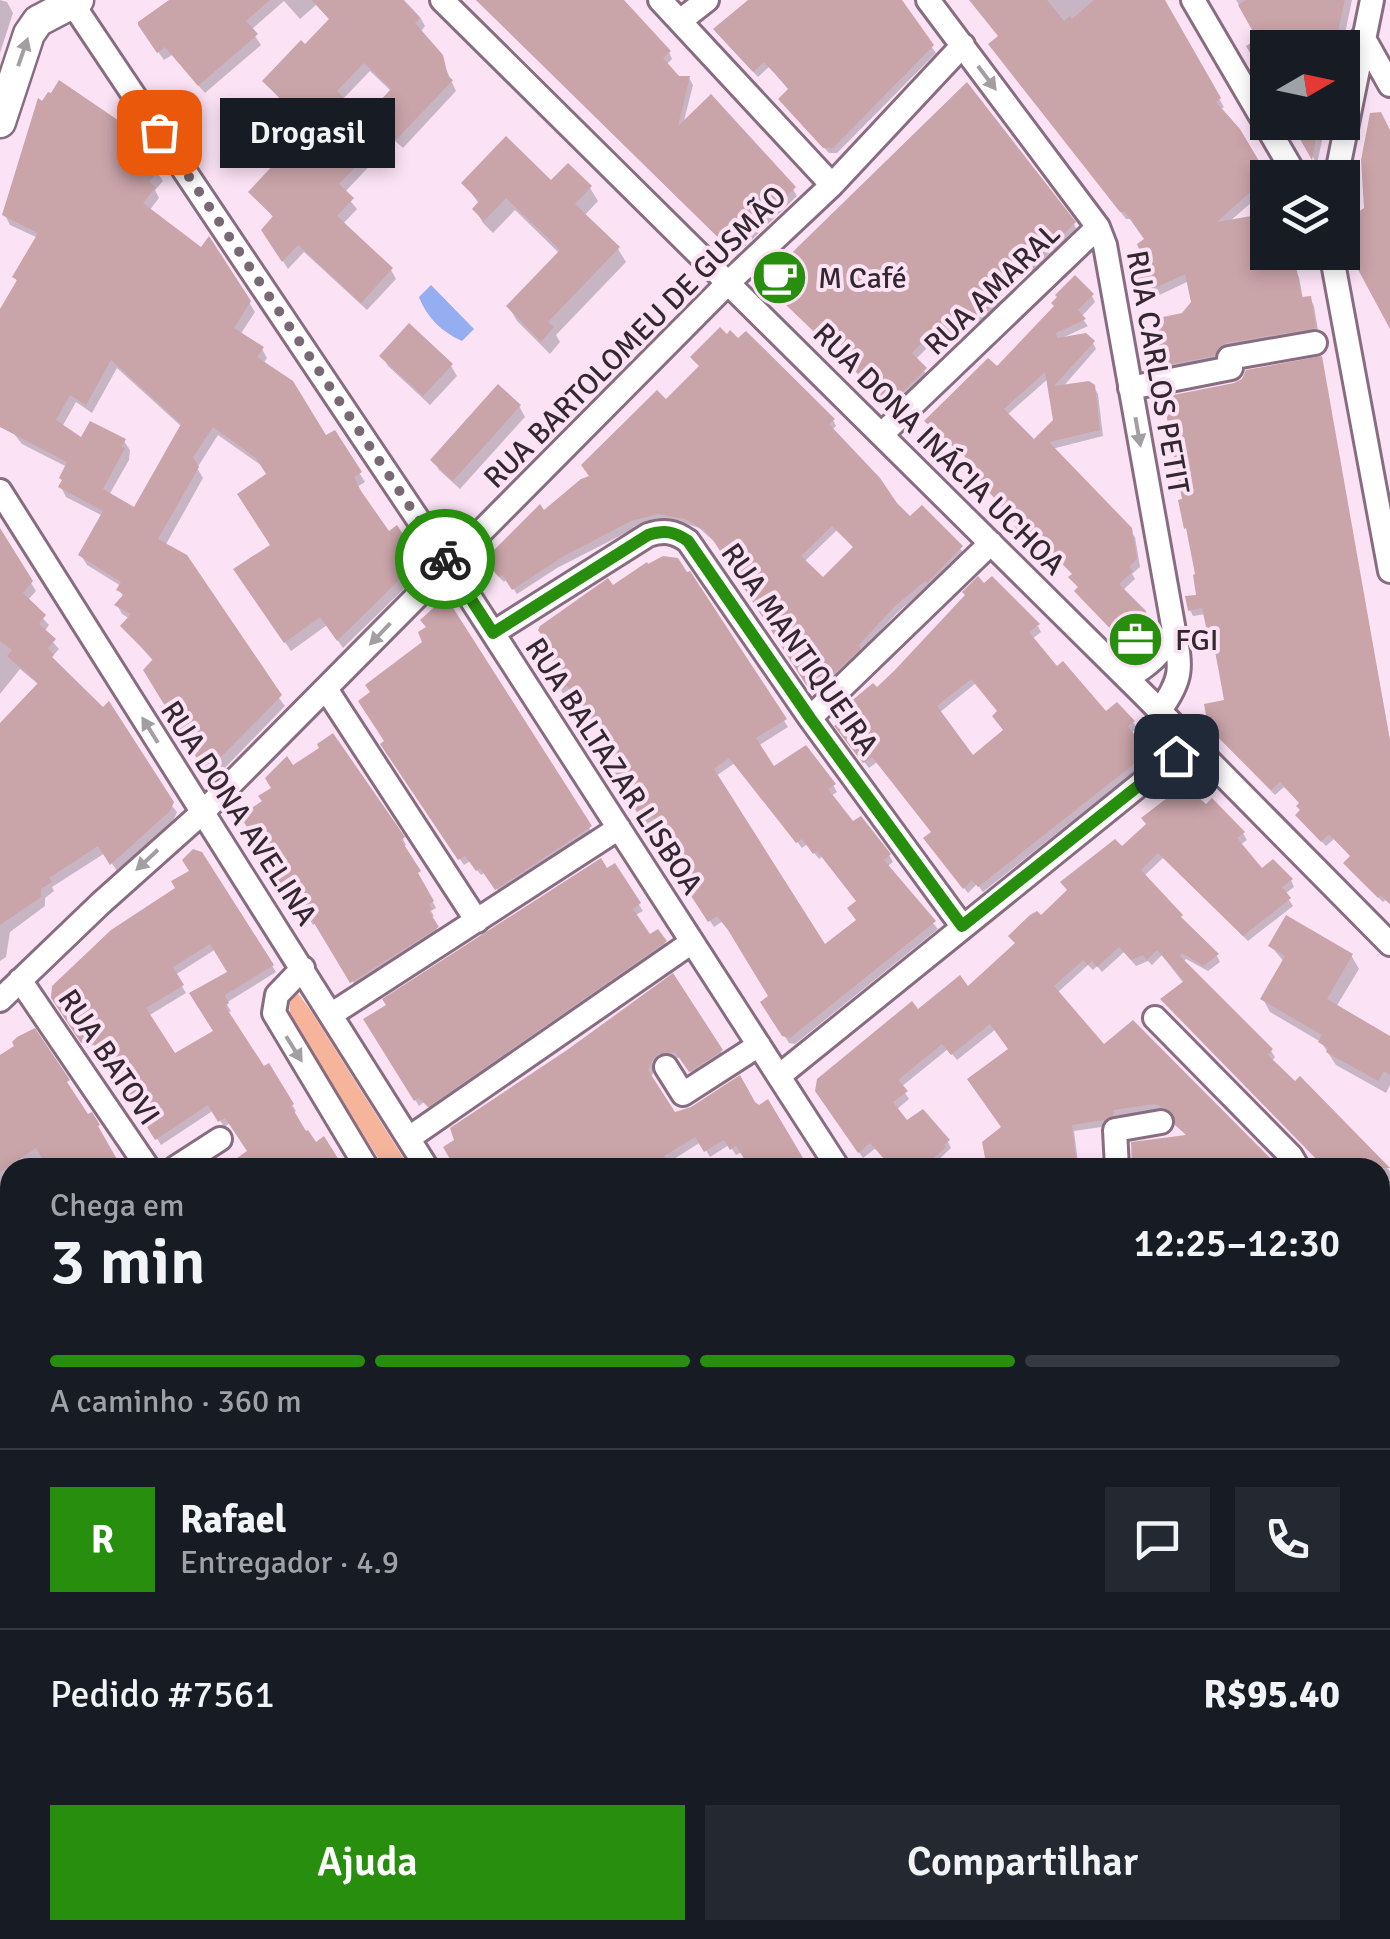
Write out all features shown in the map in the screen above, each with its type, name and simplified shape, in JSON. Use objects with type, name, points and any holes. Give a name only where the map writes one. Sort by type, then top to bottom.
[{"type":"street","name":"RUA DONA INÁCIA UCHOA","points":[[442,0],[1160,710],[1390,944]]},
{"type":"street","points":[[660,0],[832,185]]},
{"type":"street","points":[[680,22],[707,0]]},
{"type":"street","name":"RUA CARLOS PETIT","points":[[928,0],[1098,228],[1105,245],[1180,674],[1175,690],[1160,710]]},
{"type":"street","points":[[1194,0],[1287,160]]},
{"type":"street","points":[[1340,160],[1372,0]]},
{"type":"street","points":[[0,122],[29,34],[38,21],[73,1]]},
{"type":"street","name":"RUA BALTAZAR LISBOA","points":[[73,1],[448,564],[832,1158]]},
{"type":"street","points":[[1364,37],[1390,85]]},
{"type":"street","name":"RUA BARTOLOMEU DE GUSMÃO","points":[[0,1000],[203,812],[729,282],[832,185],[963,45]]},
{"type":"street","name":"RUA AMARAL","points":[[882,434],[1098,228]]},
{"type":"street","points":[[1334,270],[1390,571]]},
{"type":"street","points":[[1130,388],[1231,368],[1229,358],[1315,343]]},
{"type":"street","name":"RUA DONA AVELINA","points":[[0,491],[422,1158]]},
{"type":"street","name":"RUA MANTIQUEIRA","points":[[493,633],[648,535],[662,531],[678,534],[688,541],[810,718],[962,926]]},
{"type":"street","points":[[810,718],[991,542]]},
{"type":"street","points":[[1127,678],[1156,658],[1174,631]]},
{"type":"street","points":[[326,689],[477,921]]},
{"type":"street","points":[[779,1076],[1190,744]]},
{"type":"street","points":[[332,1014],[619,828]]},
{"type":"street","points":[[409,1138],[692,942]]},
{"type":"street","points":[[303,968],[277,995],[274,1013],[362,1158]]},
{"type":"street","name":"RUA BATOVI","points":[[20,980],[141,1158]]},
{"type":"street","points":[[1154,1018],[1292,1158]]},
{"type":"street","points":[[666,1067],[683,1094],[759,1046]]},
{"type":"street","points":[[1116,1158],[1115,1130],[1160,1122]]},
{"type":"street","points":[[191,1158],[220,1139]]},
{"type":"shaded area","points":[[296,991],[311,1011],[403,1158],[378,1158],[290,1019],[290,995]]},
{"type":"water","points":[[431,285],[474,329],[462,341],[436,324],[422,305],[419,297]]},
{"type":"building","points":[[169,0],[270,0],[246,21],[258,34],[198,86],[165,47],[157,53],[138,25]]},
{"type":"building","points":[[312,0],[403,0],[420,18],[415,23],[443,55],[448,76],[453,80],[396,140],[388,132],[339,184],[354,198],[337,216],[393,268],[361,303],[298,245],[282,262],[261,230],[273,216],[248,192],[290,147],[268,126],[287,105],[262,81],[301,40],[305,44],[329,19]],"holes":[[[364,63],[391,89],[364,118],[337,91]]]},
{"type":"building","points":[[476,0],[624,0],[671,51],[663,58],[679,76],[690,76],[678,126],[711,94],[796,187],[731,250]]},
{"type":"building","points":[[748,0],[902,0],[934,45],[833,148],[823,148],[778,99],[788,89],[764,62],[753,72],[713,29]]},
{"type":"building","points":[[969,0],[1047,0],[1064,21],[1094,0],[1165,0],[1221,98],[1216,102],[1240,129],[1258,160],[1250,160],[1250,192],[1217,222],[1250,216],[1250,270],[1297,270],[1302,297],[1311,296],[1316,328],[1226,343],[1214,356],[1162,366],[1153,319],[1182,313],[1191,302],[1185,274],[1142,294],[1131,270],[1144,261],[1137,244],[1144,239],[988,44],[998,36]]},
{"type":"building","points":[[1246,0],[1345,0],[1338,30],[1252,30],[1238,5]]},
{"type":"building","points":[[59,80],[131,129],[159,170],[149,182],[156,187],[143,203],[201,247],[209,236],[251,301],[234,328],[264,347],[257,357],[293,381],[326,435],[335,430],[362,472],[354,477],[361,491],[389,531],[397,525],[410,545],[401,551],[411,568],[337,641],[320,617],[284,643],[233,569],[270,545],[237,494],[266,474],[256,458],[213,427],[193,457],[199,467],[158,539],[187,555],[282,695],[212,766],[201,765],[143,670],[153,659],[120,626],[131,614],[114,605],[124,594],[116,590],[121,582],[78,555],[103,511],[58,487],[67,462],[0,427],[0,309],[17,280],[12,277],[38,233],[2,215],[38,98],[42,101]],"holes":[[[111,360],[181,424],[134,507],[103,489],[126,439],[90,421],[81,437],[56,420],[70,395],[86,405]]]},
{"type":"building","points":[[967,82],[1076,222],[1028,269],[1024,264],[995,286],[1002,295],[975,321],[968,312],[948,332],[941,324],[912,353],[927,368],[894,400],[885,400],[847,363],[853,357],[822,325],[815,332],[768,288],[766,278]]},
{"type":"building","points":[[1381,112],[1390,130],[1390,329],[1358,270],[1360,211],[1364,208],[1361,160],[1370,113]]},
{"type":"building","points":[[506,136],[551,180],[568,163],[592,186],[575,204],[620,247],[548,322],[554,327],[541,342],[506,306],[560,250],[506,198],[484,221],[472,209],[479,201],[461,183]]},
{"type":"building","points":[[1300,140],[1316,140],[1312,160]]},
{"type":"building","points":[[1075,275],[1094,294],[1078,310],[1086,319],[1056,333],[1057,338],[1086,333],[1095,341],[1054,386],[1089,381],[1095,385],[1100,430],[1049,442],[1132,528],[1137,559],[1129,567],[1133,571],[1119,584],[1146,611],[1150,640],[1139,649],[1129,648],[1074,591],[1078,587],[1068,577],[1072,574],[1039,540],[1031,548],[1012,529],[1017,524],[973,474],[979,469],[924,421],[988,358],[997,366],[1054,306],[1051,303]],"holes":[[[1045,372],[1053,420],[1034,439],[1004,409]]]},
{"type":"building","points":[[409,323],[453,364],[423,396],[379,356]]},
{"type":"building","points":[[720,327],[738,338],[746,331],[835,419],[829,424],[910,516],[922,505],[963,546],[927,583],[894,607],[858,646],[861,648],[815,692],[810,691],[713,540],[685,519],[658,514],[631,521],[564,556],[512,590],[502,575],[499,577],[489,566],[492,563],[487,557],[540,504],[544,510],[589,476],[581,465],[657,390],[666,399],[699,366],[690,357]],"holes":[[[832,526],[853,547],[823,577],[801,556]]]},
{"type":"building","points":[[1322,356],[1390,741],[1390,904],[1381,895],[1378,898],[1343,863],[1350,856],[1329,834],[1321,842],[1295,815],[1300,810],[1296,806],[1299,803],[1280,782],[1271,790],[1208,727],[1204,704],[1224,700],[1213,640],[1208,636],[1202,608],[1188,611],[1185,596],[1196,595],[1195,574],[1178,500],[1182,499],[1163,397],[1234,383],[1242,379],[1246,370]]},
{"type":"building","points":[[498,384],[521,405],[453,481],[430,460]]},
{"type":"building","points":[[0,528],[33,581],[23,593],[46,615],[39,624],[56,639],[48,648],[52,657],[103,707],[109,701],[174,802],[170,811],[110,865],[98,846],[49,878],[52,882],[41,889],[41,897],[0,925],[0,723],[38,683],[7,656],[12,650],[0,641]]},
{"type":"building","points":[[663,556],[678,558],[690,571],[787,719],[756,738],[774,766],[806,745],[836,784],[828,789],[853,821],[861,816],[891,854],[884,860],[936,921],[790,1038],[782,1036],[760,1002],[768,996],[728,930],[717,916],[708,922],[682,882],[691,876],[653,817],[644,823],[609,770],[618,764],[575,694],[567,686],[559,691],[550,677],[559,671],[547,652],[551,649],[538,630],[540,626],[608,578],[613,585]],"holes":[[[729,758],[796,843],[802,839],[813,854],[817,851],[856,901],[847,908],[856,920],[825,944],[714,769]]]},
{"type":"building","points":[[978,576],[984,583],[992,576],[1040,624],[1029,632],[1057,666],[1063,661],[1106,711],[1117,702],[1135,721],[1128,726],[1148,753],[978,887],[972,880],[963,889],[923,838],[931,832],[872,757],[863,763],[834,726],[842,720],[837,713],[894,671],[965,595],[962,592]],"holes":[[[971,679],[997,711],[992,716],[1003,730],[973,755],[937,706]]]},
{"type":"building","points":[[439,603],[450,603],[592,826],[495,890],[480,868],[476,871],[465,856],[458,860],[380,744],[384,741],[358,701],[370,692],[365,685],[422,642],[418,632],[426,627],[420,620]]},
{"type":"building","points":[[333,733],[405,837],[401,840],[421,871],[418,873],[434,901],[429,904],[429,911],[439,927],[350,983],[311,918],[307,921],[285,886],[280,889],[253,846],[257,843],[240,816],[262,801],[258,796],[271,788],[265,778],[287,756],[293,765]]},
{"type":"building","points":[[1184,785],[1206,804],[1212,798],[1245,832],[1237,838],[1262,868],[1273,859],[1293,879],[1282,887],[1291,898],[1243,936],[1158,853],[1141,870],[1219,954],[1203,966],[1182,953],[1180,956],[1273,1049],[1268,1055],[1295,1081],[1300,1076],[1380,1158],[1315,1158],[1160,999],[1184,981],[1157,950],[1147,960],[1143,955],[1131,960],[1119,947],[1097,967],[1092,961],[1088,965],[1083,960],[1054,986],[1104,1044],[1133,1020],[1270,1158],[1132,1158],[1131,1142],[1186,1135],[1175,1125],[1172,1112],[1155,1104],[1113,1110],[1114,1115],[1104,1120],[1072,1125],[1076,1158],[985,1158],[982,1142],[1001,1127],[967,1079],[1008,1049],[990,1024],[951,1055],[942,1044],[898,1080],[908,1091],[893,1102],[907,1120],[923,1109],[950,1140],[946,1147],[933,1158],[883,1158],[870,1143],[858,1153],[815,1091],[817,1079],[912,1001],[918,1009],[960,975],[968,986],[1015,943],[1008,936],[1030,915],[1037,911],[1041,915],[1067,890],[1060,882],[1115,839],[1122,846],[1146,824],[1141,818]]},
{"type":"building","points":[[193,849],[202,852],[274,965],[225,995],[229,1003],[225,1006],[264,1066],[269,1063],[306,1131],[316,1142],[324,1136],[338,1158],[237,1158],[247,1151],[225,1118],[218,1122],[208,1105],[155,1140],[108,1064],[89,1039],[81,1043],[51,998],[52,986],[111,930],[175,888],[171,881],[189,871],[182,860]],"holes":[[[210,944],[227,972],[189,993],[213,1031],[175,1053],[146,1008],[184,985],[173,967]]]},
{"type":"building","points":[[601,858],[607,868],[615,863],[641,903],[633,909],[650,934],[658,929],[667,941],[428,1107],[419,1098],[414,1101],[363,1019],[386,1005],[382,999]]},
{"type":"building","points":[[1286,915],[1353,954],[1327,999],[1390,1036],[1390,1075],[1384,1071],[1378,1081],[1326,1052],[1328,1048],[1318,1042],[1322,1035],[1260,999],[1285,956],[1268,946]]},
{"type":"building","points":[[673,973],[723,1050],[689,1072],[675,1052],[653,1059],[648,1070],[675,1112],[691,1107],[740,1075],[755,1102],[759,1105],[768,1099],[803,1158],[744,1158],[736,1146],[730,1150],[724,1140],[704,1152],[695,1137],[665,1158],[449,1158],[443,1147],[454,1140],[450,1128]]},
{"type":"building","points":[[35,1028],[88,1114],[92,1112],[116,1158],[42,1158],[36,1148],[21,1158],[0,1158],[0,1055],[14,1046],[12,1042]]},
{"type":"way so far","points":[[159,132],[445,559]]},
{"type":"place","name":"Drogasil","points":[[159,132]]},
{"type":"place","name":"M Café","points":[[779,278]]},
{"type":"place","name":"FGI","points":[[1136,640]]},
{"type":"route","points":[[445,559],[493,633],[648,535],[662,531],[688,541],[810,718],[962,926],[1176,756]]}]
